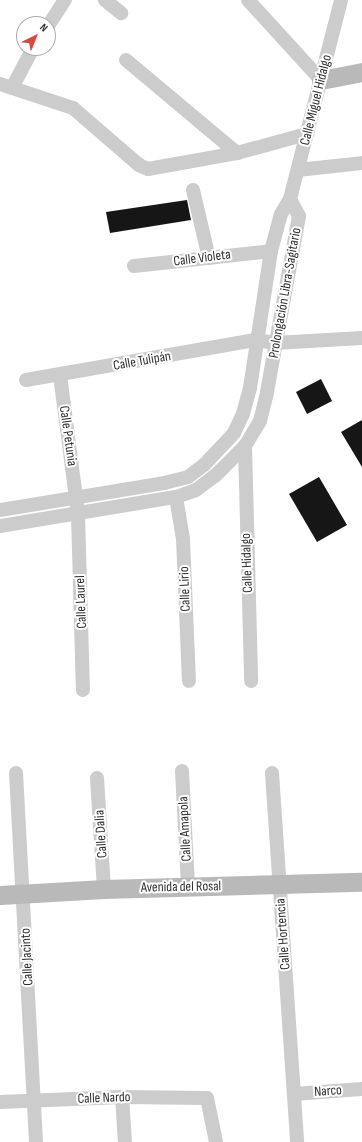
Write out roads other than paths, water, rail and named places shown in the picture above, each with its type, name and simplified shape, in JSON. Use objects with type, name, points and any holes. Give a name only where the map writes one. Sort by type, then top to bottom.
[{"type":"street","points":[[55,16],[65,0]]},
{"type":"street","points":[[105,0],[122,13]]},
{"type":"street","points":[[248,0],[321,80],[362,72]]},
{"type":"street","name":"Calle Miguel Hidalgo","points":[[290,199],[341,0]]},
{"type":"street","points":[[27,56],[6,86],[73,108],[139,165],[148,169],[237,153],[307,134]]},
{"type":"street","points":[[126,60],[237,153]]},
{"type":"street","points":[[298,170],[362,164]]},
{"type":"street","points":[[193,190],[209,258]]},
{"type":"street","name":"Prolongación Libra-Sagitario","points":[[0,510],[76,496],[164,483],[188,477],[204,465],[234,433],[243,414],[250,388],[256,340],[271,251],[281,214],[290,199]]},
{"type":"street","name":"Prolongación Libra-Sagitario","points":[[0,526],[176,497],[201,487],[244,446],[260,421],[267,392],[299,216],[290,199]]},
{"type":"street","name":"Calle Violeta","points":[[134,266],[271,251]]},
{"type":"street","name":"Calle Tulipán","points":[[26,380],[256,340],[275,343],[362,338]]},
{"type":"street","name":"Calle Petunia","points":[[60,375],[78,514]]},
{"type":"street","name":"Calle Hidalgo","points":[[244,446],[251,681]]},
{"type":"street","name":"Calle Lirio","points":[[176,497],[183,538],[189,681]]},
{"type":"street","name":"Calle Laurel","points":[[78,514],[83,690]]},
{"type":"street","name":"Calle Amapola","points":[[182,771],[188,887]]},
{"type":"street","name":"Calle Jacinto","points":[[16,773],[36,1142]]},
{"type":"street","name":"Calle Hortencia","points":[[272,773],[297,1142]]},
{"type":"street","name":"Calle Dalia","points":[[97,778],[104,889]]},
{"type":"street","name":"Avenida del Rosal","points":[[0,896],[104,889],[362,882]]},
{"type":"street","name":"Narco","points":[[294,1094],[362,1089]]},
{"type":"street","points":[[122,1097],[125,1142]]},
{"type":"street","name":"Calle Nardo","points":[[0,1102],[122,1097],[208,1098],[216,1142]]}]
